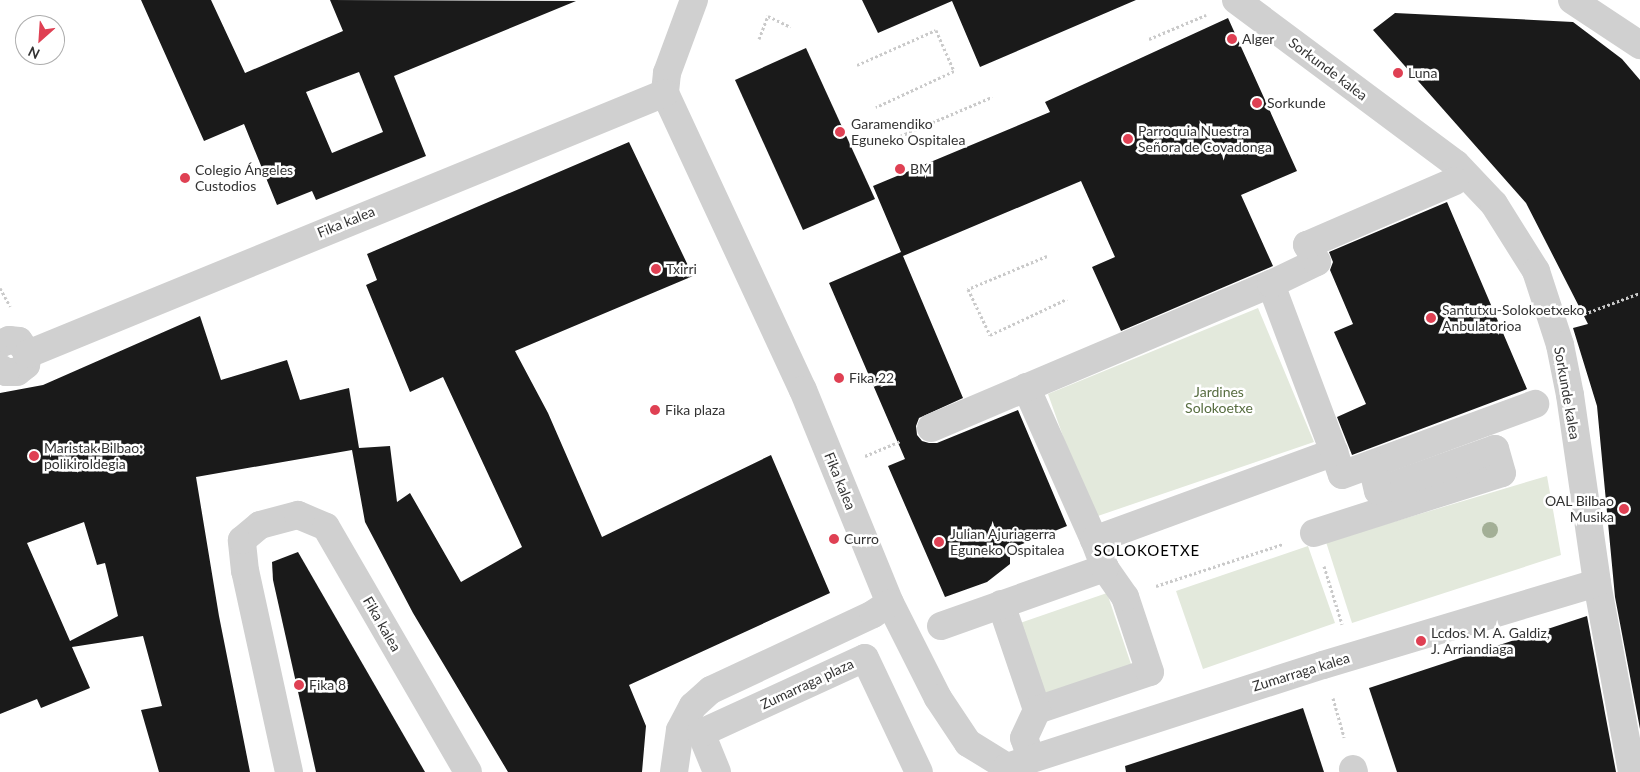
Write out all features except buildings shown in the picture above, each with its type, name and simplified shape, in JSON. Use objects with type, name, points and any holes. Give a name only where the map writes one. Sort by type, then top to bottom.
[{"type":"street","points":[[665,93],[667,73],[694,0]]},
{"type":"street","points":[[1572,0],[1640,45]]},
{"type":"street","name":"Sorkunde kalea","points":[[1225,6],[1456,164],[1494,204],[1536,270],[1560,345],[1570,395],[1597,583],[1632,772]]},
{"type":"street","name":"Fika kalea","points":[[28,354],[665,93],[802,390],[890,604],[938,698],[968,743],[1016,766]]},
{"type":"street","points":[[931,428],[1271,284],[1316,262],[1307,245],[1454,181]]},
{"type":"street","points":[[1271,284],[1342,475],[1535,404]]},
{"type":"street","points":[[0,344],[9,340],[19,341],[28,354],[26,365],[17,372],[6,372],[0,368]]},
{"type":"street","points":[[1026,387],[1105,568],[1125,597],[1150,672],[1037,710]]},
{"type":"street","points":[[1314,533],[1502,473],[1495,449],[1378,491],[1372,465]]},
{"type":"street","points":[[1094,540],[1334,452]]},
{"type":"street","name":"Fika kalea","points":[[289,772],[245,571],[242,540],[260,525],[298,515],[326,527],[468,772]]},
{"type":"street","points":[[941,626],[1105,568]]},
{"type":"street","name":"Zumarraga kalea","points":[[1016,766],[1323,665],[1597,583]]},
{"type":"street","points":[[674,772],[680,730],[693,706],[711,690],[873,614],[890,604]]},
{"type":"street","points":[[1001,604],[1037,710],[1024,738],[1016,766]]},
{"type":"street","name":"Zumarraga plaza","points":[[717,772],[701,733],[865,658],[919,772]]},
{"type":"path","points":[[1149,39],[1225,6]]},
{"type":"path","points":[[759,40],[768,16],[791,27]]},
{"type":"path","points":[[857,65],[936,30],[954,71],[876,108]]},
{"type":"path","points":[[891,140],[992,97]]},
{"type":"path","points":[[1047,256],[968,289],[990,335],[1067,299]]},
{"type":"path","points":[[0,288],[11,309]]},
{"type":"path","points":[[1576,317],[1640,293]]},
{"type":"path","points":[[859,459],[903,440]]},
{"type":"path","points":[[1149,589],[1314,533],[1344,633]]},
{"type":"path","points":[[1333,698],[1353,771]]},
{"type":"green space","name":"Jardines Solokoetxe","points":[[1258,308],[1314,442],[1092,518],[1048,394]]},
{"type":"green space","points":[[1547,476],[1561,555],[1352,623],[1326,542]]},
{"type":"green space","points":[[1308,546],[1335,623],[1203,669],[1176,591]]},
{"type":"green space","points":[[1107,593],[1133,670],[1047,700],[1020,623]]},
{"type":"place","name":"Alger","points":[[1232,39]]},
{"type":"place","name":"Luna","points":[[1398,73]]},
{"type":"place","name":"Sorkunde","points":[[1257,103]]},
{"type":"place","name":"Garamendiko Eguneko Ospitalea","points":[[840,132]]},
{"type":"place","name":"Parroquia Nuestra Señora de Covadonga","points":[[1128,139]]},
{"type":"place","name":"BM","points":[[900,169]]},
{"type":"place","name":"Colegio Ángeles Custodios","points":[[185,178]]},
{"type":"place","name":"Txirri","points":[[656,269]]},
{"type":"place","name":"Santutxu-Solokoetxeko Anbulatorioa","points":[[1431,318]]},
{"type":"place","name":"Fika 22","points":[[839,378]]},
{"type":"place","name":"Fika plaza","points":[[655,410]]},
{"type":"place","name":"Maristak Bilbao: polikiroldegia","points":[[34,456]]},
{"type":"place","name":"OAL Bilbao Musika","points":[[1624,509]]},
{"type":"place","name":"Curro","points":[[834,539]]},
{"type":"place","name":"Julian Ajuriagerra Eguneko Ospitalea","points":[[939,542]]},
{"type":"place","name":"Lcdos. M. A. Galdiz, J. Arriandiaga","points":[[1421,641]]},
{"type":"place","name":"Fika 8","points":[[299,685]]},
{"type":"district","name":"SOLOKOETXE","points":[[1147,551]]}]
